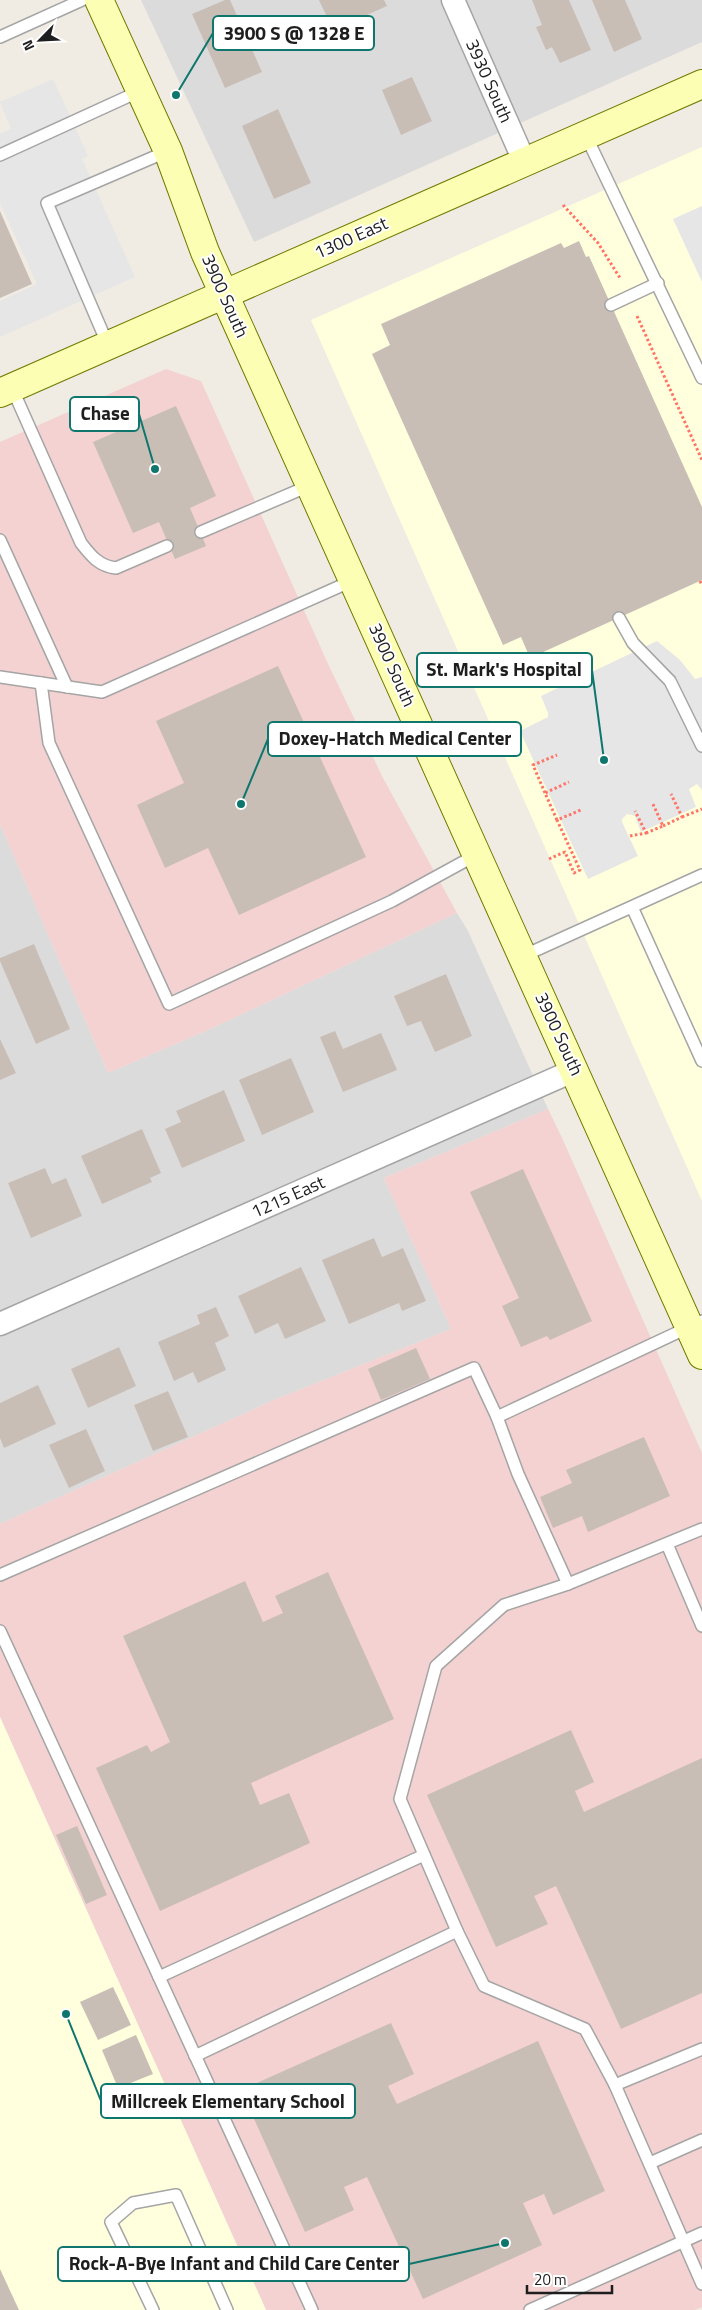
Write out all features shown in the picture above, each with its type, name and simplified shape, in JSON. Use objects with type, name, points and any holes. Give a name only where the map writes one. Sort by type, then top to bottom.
[{"type":"main road","name":"3900 South","points":[[99,0],[168,151],[205,252],[575,1070],[696,1324],[702,1355]]},
{"type":"main road","name":"1300 East","points":[[6,390],[702,84]]},
{"type":"street","name":"3930 South","points":[[453,0],[525,163]]},
{"type":"street","name":"1215 East","points":[[1,1320],[575,1070]]},
{"type":"lane","points":[[0,37],[82,0]]},
{"type":"lane","points":[[0,155],[140,91]]},
{"type":"lane","points":[[586,136],[702,378]]},
{"type":"lane","points":[[108,345],[47,203],[168,151]]},
{"type":"lane","points":[[611,305],[658,283]]},
{"type":"lane","points":[[6,390],[81,543],[95,561],[107,567],[116,568],[167,546]]},
{"type":"lane","points":[[200,532],[311,485]]},
{"type":"lane","points":[[0,540],[67,687]]},
{"type":"lane","points":[[0,678],[102,692],[354,580]]},
{"type":"lane","points":[[619,618],[633,643],[670,681],[702,746]]},
{"type":"lane","points":[[41,683],[49,743],[170,1004],[392,902],[478,854]]},
{"type":"lane","points":[[523,956],[702,876]]},
{"type":"lane","points":[[632,907],[702,1061]]},
{"type":"lane","points":[[497,1417],[696,1324]]},
{"type":"lane","points":[[0,1575],[474,1368],[497,1417],[518,1474],[568,1584]]},
{"type":"lane","points":[[702,1529],[568,1584],[504,1605],[436,1666],[400,1799],[457,1931],[484,1986],[585,2029],[615,2085],[702,2284]]},
{"type":"lane","points":[[667,1544],[702,1626]]},
{"type":"lane","points":[[0,1631],[312,2310]]},
{"type":"lane","points":[[159,1977],[424,1855]]},
{"type":"lane","points":[[195,2056],[457,1931]]},
{"type":"lane","points":[[615,2085],[702,2049]]},
{"type":"lane","points":[[650,2163],[702,2140]]},
{"type":"lane","points":[[153,2310],[111,2222],[133,2203],[176,2196],[227,2310]]},
{"type":"lane","points":[[530,2310],[702,2233]]},
{"type":"path","points":[[563,205],[598,243],[621,281]]},
{"type":"path","points":[[637,316],[702,460]]},
{"type":"path","points":[[549,859],[565,852],[574,873],[580,870],[533,765],[557,754]]},
{"type":"path","points":[[545,793],[569,782]]},
{"type":"path","points":[[671,794],[682,817]]},
{"type":"path","points":[[652,802],[663,826]]},
{"type":"path","points":[[630,836],[646,834],[702,809]]},
{"type":"path","points":[[557,820],[581,810]]},
{"type":"path","points":[[635,811],[646,834]]},
{"type":"shaded area","points":[[141,0],[702,0],[702,42],[254,242]]},
{"type":"shaded area","points":[[53,79],[88,156],[82,159],[135,277],[0,337],[0,301],[37,284],[0,203],[0,134],[11,129],[0,102]]},
{"type":"shaded area","points":[[702,147],[702,1201],[311,320]]},
{"type":"shaded area","points":[[702,206],[702,282],[673,219]]},
{"type":"shaded area","points":[[166,369],[201,381],[329,666],[383,778],[457,913],[208,1030],[108,1073],[0,824],[0,442]]},
{"type":"shaded area","points":[[657,641],[680,660],[695,679],[702,677],[702,790],[697,784],[689,789],[696,807],[641,832],[635,816],[627,814],[622,819],[622,822],[638,856],[588,879],[520,731],[548,717],[541,696]]},
{"type":"shaded area","points":[[0,824],[108,1073],[208,1030],[457,913],[468,931],[548,1109],[384,1178],[451,1329],[274,1400],[0,1524]]},
{"type":"shaded area","points":[[548,1109],[702,1453],[702,2307],[695,2310],[266,2310],[0,1717],[0,1524],[274,1400],[451,1329],[384,1178]]},
{"type":"shaded area","points":[[0,1717],[266,2310],[0,2310]]},
{"type":"building","points":[[225,0],[230,0],[262,72],[225,88],[192,14]]},
{"type":"building","points":[[319,0],[384,0],[387,6],[333,30]]},
{"type":"building","points":[[532,0],[569,0],[591,50],[560,63],[552,47],[546,50],[536,27],[542,25]]},
{"type":"building","points":[[592,0],[625,0],[642,39],[614,52]]},
{"type":"building","points":[[412,77],[432,121],[401,135],[382,90]]},
{"type":"building","points":[[278,109],[311,183],[274,199],[242,126]]},
{"type":"building","points":[[0,211],[32,284],[0,298]]},
{"type":"building","points":[[579,241],[586,257],[589,256],[702,507],[702,580],[530,658],[521,637],[503,645],[372,354],[390,345],[381,324],[561,243],[564,248]]},
{"type":"building","points":[[176,406],[216,496],[190,508],[206,546],[175,559],[159,522],[133,533],[93,442]]},
{"type":"building","points":[[278,666],[366,857],[239,915],[208,848],[165,868],[137,805],[184,783],[156,721]]},
{"type":"building","points":[[34,944],[70,1029],[36,1044],[0,961],[0,958]]},
{"type":"building","points":[[446,974],[472,1036],[435,1052],[421,1021],[407,1026],[394,996]]},
{"type":"building","points":[[335,1031],[343,1049],[381,1033],[397,1070],[343,1092],[320,1037]]},
{"type":"building","points":[[0,1039],[16,1073],[0,1080]]},
{"type":"building","points":[[291,1058],[314,1112],[262,1135],[239,1080]]},
{"type":"building","points":[[224,1090],[245,1141],[182,1168],[165,1129],[181,1122],[176,1111]]},
{"type":"building","points":[[142,1129],[161,1173],[150,1178],[152,1182],[102,1204],[81,1156]]},
{"type":"building","points":[[45,1168],[52,1184],[66,1178],[82,1216],[31,1238],[8,1183]]},
{"type":"building","points":[[523,1169],[592,1321],[550,1340],[547,1336],[521,1347],[502,1306],[519,1298],[470,1192]]},
{"type":"building","points":[[374,1238],[382,1257],[403,1248],[426,1301],[402,1311],[399,1303],[349,1324],[322,1260]]},
{"type":"building","points":[[301,1267],[326,1321],[285,1339],[278,1323],[255,1334],[238,1296]]},
{"type":"building","points":[[216,1307],[229,1336],[215,1343],[226,1370],[198,1383],[193,1372],[174,1381],[158,1342],[200,1324],[197,1315]]},
{"type":"building","points":[[119,1347],[136,1386],[88,1408],[71,1369]]},
{"type":"building","points":[[416,1348],[430,1379],[381,1400],[368,1369]]},
{"type":"building","points":[[38,1385],[56,1424],[4,1448],[0,1438],[0,1403]]},
{"type":"building","points":[[168,1391],[188,1437],[153,1451],[134,1405]]},
{"type":"building","points":[[86,1429],[105,1471],[69,1488],[49,1445]]},
{"type":"building","points":[[644,1437],[670,1496],[588,1532],[582,1516],[553,1528],[540,1497],[572,1483],[566,1470]]},
{"type":"building","points":[[328,1572],[394,1719],[251,1783],[260,1805],[289,1793],[310,1843],[160,1911],[96,1768],[147,1745],[151,1752],[170,1742],[123,1636],[245,1581],[263,1622],[283,1613],[275,1596]]},
{"type":"building","points":[[571,1730],[594,1782],[575,1791],[584,1812],[702,1758],[702,1993],[621,2029],[556,1886],[534,1896],[548,1924],[496,1947],[427,1795]]},
{"type":"building","points":[[77,1826],[107,1895],[86,1904],[56,1835]]},
{"type":"building","points":[[113,1987],[131,2025],[98,2040],[80,2002]]},
{"type":"building","points":[[391,2023],[414,2074],[388,2086],[397,2104],[538,2041],[605,2191],[553,2215],[544,2194],[523,2203],[542,2245],[423,2299],[367,2177],[344,2187],[354,2210],[305,2232],[241,2090]]},
{"type":"building","points":[[136,2035],[153,2074],[118,2088],[102,2050]]},
{"type":"building","points":[[0,2269],[19,2310],[0,2310]]},
{"type":"place","name":"3900 S @ 1328 E","points":[[176,95]]},
{"type":"place","name":"Chase","points":[[155,469]]},
{"type":"place","name":"St. Mark's Hospital","points":[[604,760]]},
{"type":"place","name":"Doxey-Hatch Medical Center","points":[[241,804]]},
{"type":"place","name":"Millcreek Elementary School","points":[[66,2014]]},
{"type":"place","name":"Rock-A-Bye Infant and Child Care Center","points":[[505,2243]]}]
